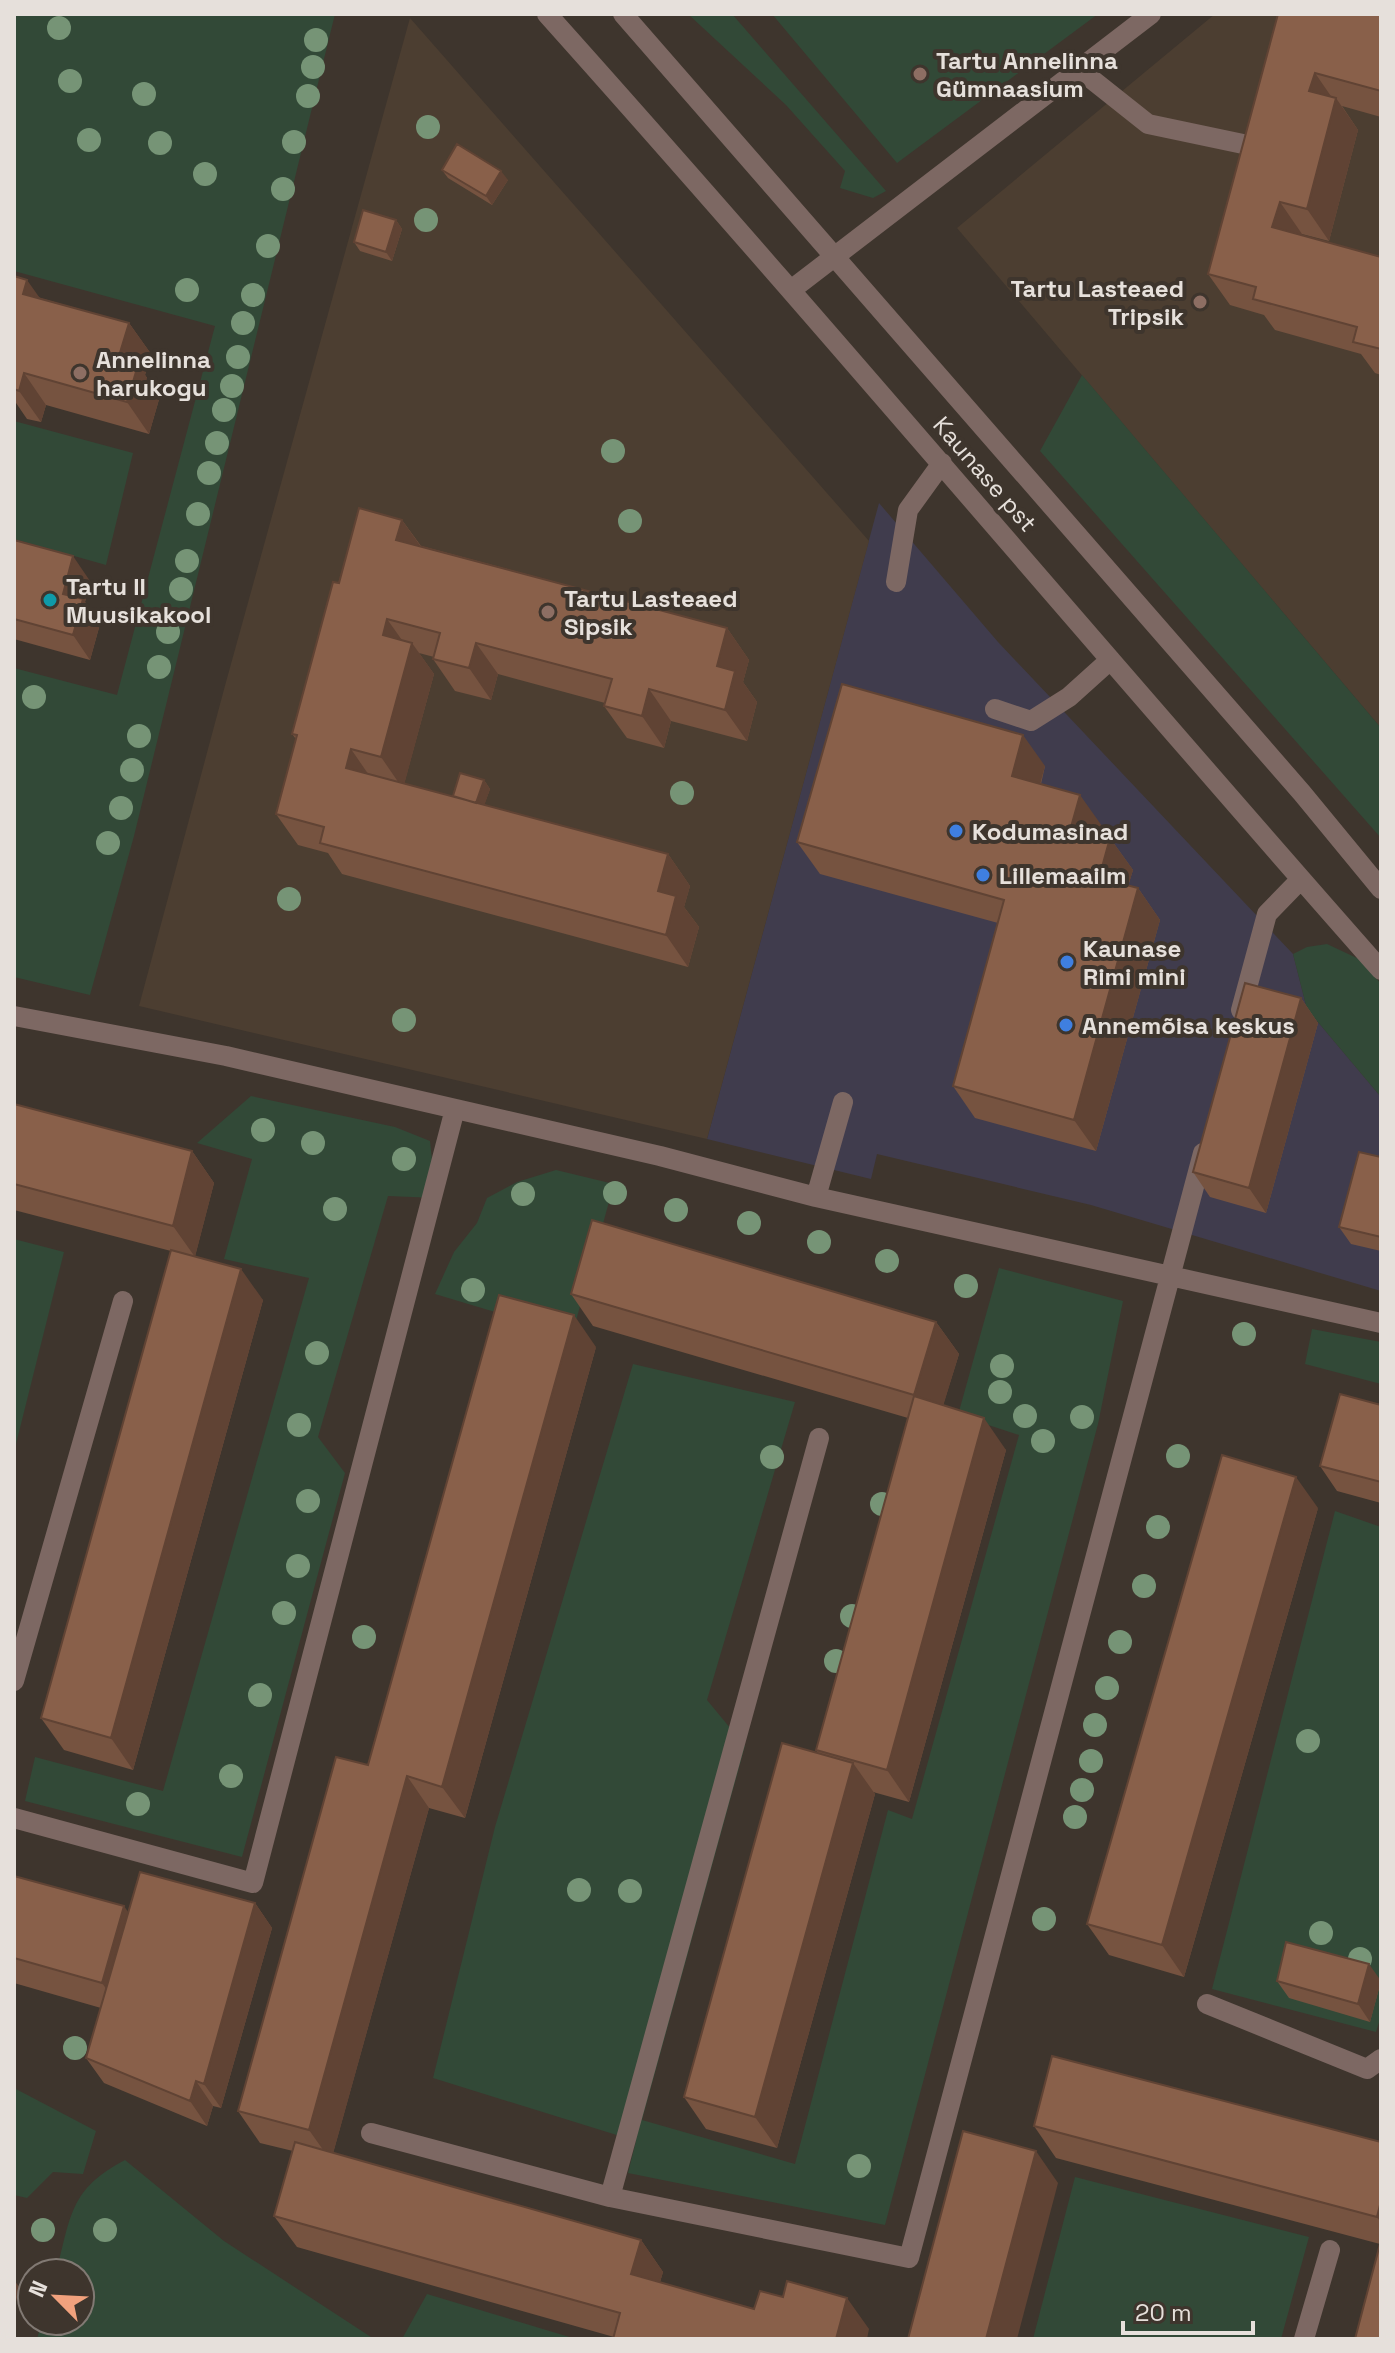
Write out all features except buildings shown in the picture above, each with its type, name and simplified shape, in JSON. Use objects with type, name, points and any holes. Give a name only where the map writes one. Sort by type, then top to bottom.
[{"type":"street","name":"Kaunase pst","points":[[547,14],[942,463],[1109,661],[1381,970]]},
{"type":"street","name":"Kaunase pst","points":[[623,14],[1302,793],[1381,889]]},
{"type":"street","points":[[791,290],[1151,14]]},
{"type":"street","points":[[1080,70],[1148,124],[1243,144]]},
{"type":"street","points":[[896,582],[908,510],[942,463]]},
{"type":"street","points":[[995,709],[1031,721],[1069,697],[1109,661]]},
{"type":"street","points":[[1235,1035],[1267,914],[1301,879]]},
{"type":"street","points":[[14,1016],[226,1056],[660,1156],[816,1197],[1381,1323]]},
{"type":"street","points":[[816,1197],[843,1102]]},
{"type":"street","points":[[14,1818],[253,1883],[455,1109]]},
{"type":"street","points":[[371,2133],[610,2197],[909,2258],[1206,1140]]},
{"type":"street","points":[[14,1681],[123,1301]]},
{"type":"street","points":[[610,2197],[819,1438]]},
{"type":"street","points":[[1207,2004],[1367,2069],[1381,2059]]},
{"type":"street","points":[[1304,2339],[1330,2250]]},
{"type":"shaded area","name":"Tartu Lasteaed Tripsik","points":[[1215,14],[1381,14],[1381,728],[957,228]]},
{"type":"shaded area","name":"Tartu Lasteaed Sipsik","points":[[410,18],[869,541],[707,1139],[139,1006]]},
{"type":"shaded area","points":[[879,503],[998,642],[1293,954],[1307,1009],[1381,1097],[1381,1291],[1091,1205],[877,1154],[871,1179],[707,1139]]},
{"type":"green space","points":[[14,14],[335,14],[134,836],[90,995],[14,977],[14,668],[117,695],[215,326],[14,271]]},
{"type":"green space","points":[[688,14],[732,14],[886,191],[873,198],[840,188],[845,171],[786,105]]},
{"type":"green space","name":"Tartu Annelinna Gümnaasium","points":[[772,14],[1098,14],[897,163]]},
{"type":"green space","points":[[1082,375],[1381,728],[1381,838],[1040,451]]},
{"type":"green space","points":[[14,421],[133,453],[106,565],[14,539]]},
{"type":"green space","points":[[1327,944],[1361,960],[1381,984],[1381,1097],[1307,1009],[1293,954],[1307,947]]},
{"type":"green space","points":[[251,1096],[395,1127],[430,1141],[436,1198],[388,1196],[318,1437],[345,1473],[242,1857],[25,1801],[35,1757],[163,1791],[309,1278],[224,1259],[252,1159],[197,1143]]},
{"type":"green space","points":[[556,1170],[614,1184],[572,1335],[435,1294],[454,1252],[477,1223],[487,1198],[517,1182]]},
{"type":"green space","points":[[14,1239],[64,1252],[14,1452]]},
{"type":"green space","points":[[999,1268],[1123,1301],[1098,1424],[885,2225],[628,2173],[636,2141],[433,2078],[495,1827],[633,1364],[795,1402],[707,1700],[745,1746],[642,2120],[795,2164],[888,1810],[912,1819],[1019,1435],[958,1415]]},
{"type":"green space","points":[[1312,1329],[1381,1342],[1381,1384],[1305,1364]]},
{"type":"green space","points":[[1335,1511],[1381,1527],[1381,2016],[1376,2032],[1212,1989]]},
{"type":"green space","points":[[14,2088],[96,2131],[83,2174],[53,2172],[27,2198],[14,2195]]},
{"type":"green space","points":[[125,2160],[224,2241],[374,2339],[37,2339],[96,2337],[96,2257],[60,2257],[75,2206],[93,2182]]},
{"type":"green space","points":[[1075,2177],[1309,2237],[1281,2339],[1033,2339]]},
{"type":"green space","points":[[427,2294],[576,2339],[402,2339]]},
{"type":"place","name":"Tartu Annelinna Gümnaasium","points":[[920,74]]},
{"type":"place","name":"Tartu Lasteaed Tripsik","points":[[1200,302]]},
{"type":"place","name":"Annelinna harukogu","points":[[80,373]]},
{"type":"place","name":"Tartu II Muusikakool","points":[[50,600]]},
{"type":"place","name":"Tartu Lasteaed Sipsik","points":[[548,612]]},
{"type":"place","name":"Kodumasinad","points":[[956,831]]},
{"type":"place","name":"Lillemaailm","points":[[983,875]]},
{"type":"place","name":"Kaunase Rimi mini","points":[[1067,962]]},
{"type":"place","name":"Annemõisa keskus","points":[[1066,1025]]}]
